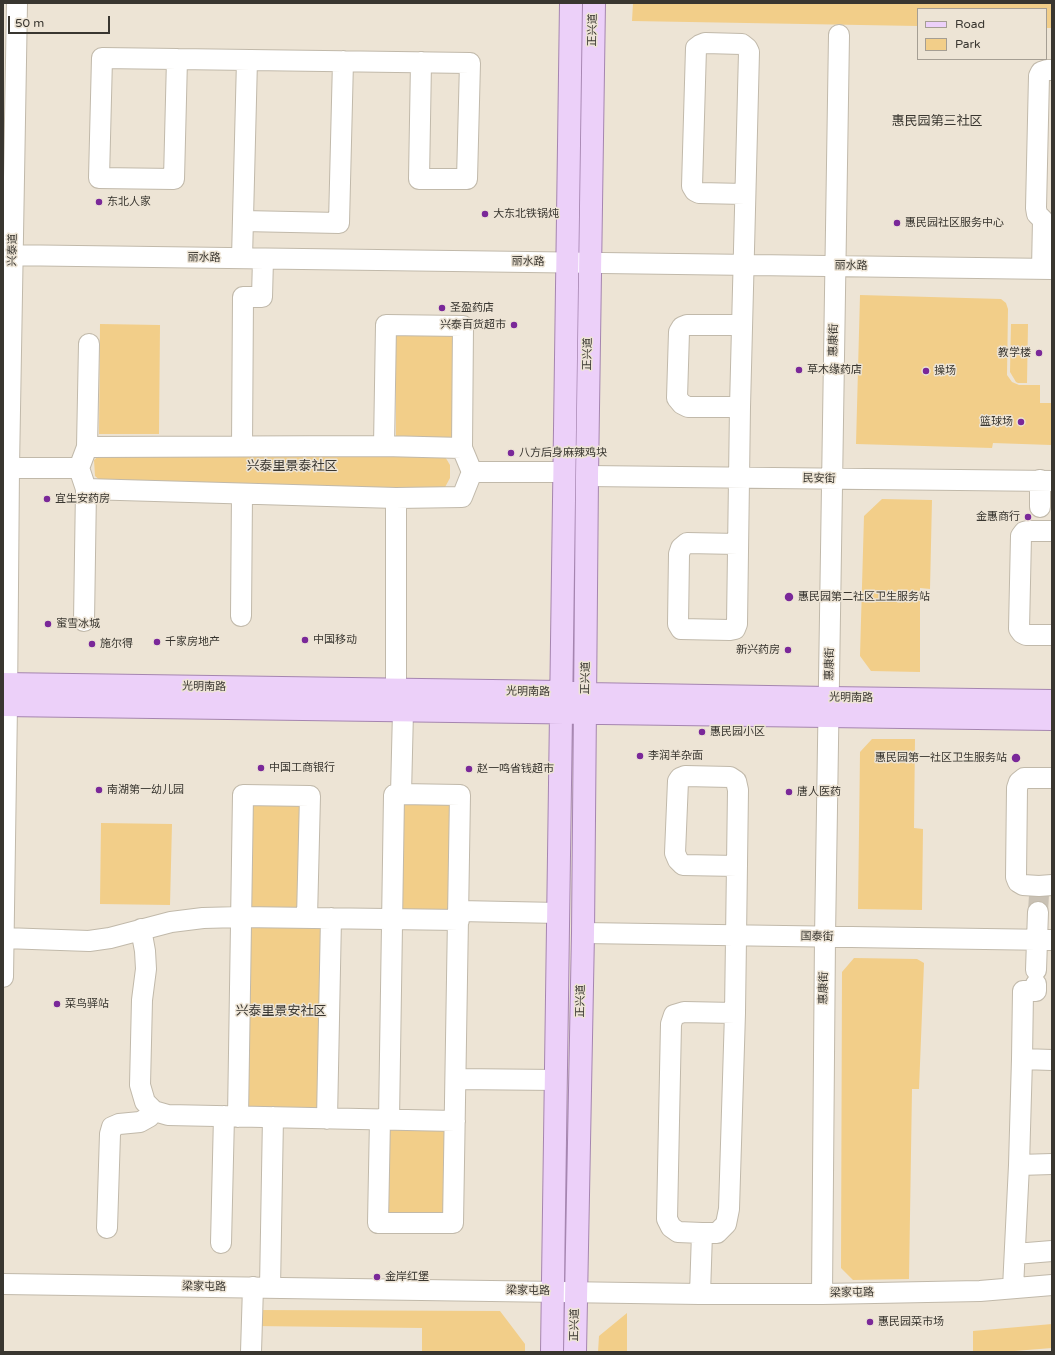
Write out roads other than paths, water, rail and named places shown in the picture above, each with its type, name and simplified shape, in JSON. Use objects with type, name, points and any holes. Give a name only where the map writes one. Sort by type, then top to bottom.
[{"type":"main road","name":"正兴道","points":[[552,1352],[571,3]]},
{"type":"main road","name":"正兴道","points":[[575,1352],[583,933],[589,263],[594,3]]},
{"type":"main road","name":"光明南路","points":[[5,694],[396,690],[585,704],[829,707],[1052,701]]},
{"type":"main road","name":"光明南路","points":[[5,694],[403,711],[561,702]]},
{"type":"main road","name":"光明南路","points":[[829,707],[1052,719]]},
{"type":"street","points":[[3,120],[5,3]]},
{"type":"street","name":"兴泰道","points":[[3,977],[5,694],[9,468],[8,255],[17,3]]},
{"type":"street","name":"惠康街","points":[[822,1294],[825,937],[839,35]]},
{"type":"street","points":[[738,544],[687,543],[681,548],[679,554],[678,624],[681,628],[730,630],[735,629],[737,624],[740,407],[749,52],[742,44],[705,43],[696,48],[692,186],[695,192],[699,193],[745,194]]},
{"type":"street","points":[[177,59],[174,179],[99,178],[102,58],[421,62],[470,63],[467,179],[418,180],[421,62]]},
{"type":"street","points":[[242,258],[247,60]]},
{"type":"street","points":[[243,221],[339,222],[343,61]]},
{"type":"street","points":[[1047,269],[1048,221],[1037,214],[1036,208],[1039,76],[1041,72],[1052,70]]},
{"type":"street","name":"丽水路","points":[[8,255],[1047,269]]},
{"type":"street","points":[[242,446],[243,297],[262,297],[263,259]]},
{"type":"street","points":[[86,489],[396,498],[462,497],[472,472],[462,448],[463,326],[386,325],[384,446]]},
{"type":"street","points":[[740,407],[688,407],[682,404],[677,398],[679,332],[682,327],[687,325],[742,326]]},
{"type":"street","points":[[84,621],[86,489],[79,468],[88,447],[89,344]]},
{"type":"street","points":[[88,447],[384,446],[462,448]]},
{"type":"street","points":[[9,468],[79,468]]},
{"type":"street","points":[[472,472],[564,472]]},
{"type":"street","name":"民安街","points":[[587,476],[1046,480]]},
{"type":"street","points":[[1040,507],[1046,480]]},
{"type":"street","points":[[241,616],[242,494]]},
{"type":"street","points":[[396,498],[396,690]]},
{"type":"street","points":[[1044,530],[1024,532],[1021,536],[1019,629],[1026,635],[1052,635]]},
{"type":"street","points":[[401,794],[403,711]]},
{"type":"street","points":[[735,1014],[684,1012],[674,1015],[671,1024],[667,1219],[671,1227],[678,1232],[717,1234],[726,1224],[729,1209],[735,1014],[736,935],[737,866],[738,790],[736,781],[730,777],[685,776],[680,778],[678,781],[675,853],[678,860],[683,865],[737,866]]},
{"type":"street","points":[[1014,1288],[1019,1165],[1023,991],[1040,984],[1044,940],[1042,895],[1018,882],[1016,877],[1017,788],[1019,782],[1024,778],[1052,778]]},
{"type":"street","points":[[401,794],[460,795],[454,1223],[378,1223],[385,1120],[392,919],[394,795],[401,794]]},
{"type":"street","points":[[221,1243],[231,1116],[240,917],[243,795],[310,796],[308,918]]},
{"type":"street","points":[[4,938],[90,941],[110,938],[172,922],[203,918],[392,919],[559,913]]},
{"type":"street","points":[[327,1118],[331,918]]},
{"type":"street","points":[[141,929],[145,950],[146,970],[142,1000],[140,1085],[145,1102],[154,1111],[168,1115],[455,1121]]},
{"type":"street","name":"国泰街","points":[[583,933],[1044,940]]},
{"type":"street","points":[[1022,1060],[1052,1060]]},
{"type":"street","points":[[456,1079],[556,1080]]},
{"type":"street","points":[[107,1228],[110,1134],[112,1127],[119,1124],[140,1122],[149,1117],[154,1111]]},
{"type":"street","points":[[251,1352],[261,1288],[273,1117]]},
{"type":"street","points":[[1019,1165],[1052,1164]]},
{"type":"street","points":[[700,1294],[702,1233]]},
{"type":"street","points":[[1015,1254],[1052,1251]]},
{"type":"street","name":"梁家屯路","points":[[3,1284],[700,1294],[822,1294],[980,1291],[1052,1285]]},
{"type":"tunnel","points":[[1038,912],[1039,895]]},
{"type":"place","name":"东北人家","points":[[99,202]]},
{"type":"place","name":"大东北铁锅炖","points":[[485,214]]},
{"type":"place","name":"惠民园社区服务中心","points":[[897,223]]},
{"type":"place","name":"圣盈药店","points":[[442,308]]},
{"type":"place","name":"兴泰百货超市","points":[[514,325]]},
{"type":"place","name":"教学楼","points":[[1039,353]]},
{"type":"place","name":"草木缘药店","points":[[799,370]]},
{"type":"place","name":"操场","points":[[926,371]]},
{"type":"place","name":"篮球场","points":[[1021,422]]},
{"type":"place","name":"八方后身麻辣鸡块","points":[[511,453]]},
{"type":"place","name":"宜生安药房","points":[[47,499]]},
{"type":"place","name":"金惠商行","points":[[1028,517]]},
{"type":"place","name":"惠民园第二社区卫生服务站","points":[[789,597]]},
{"type":"place","name":"蜜雪冰城","points":[[48,624]]},
{"type":"place","name":"中国移动","points":[[305,640]]},
{"type":"place","name":"千家房地产","points":[[157,642]]},
{"type":"place","name":"施尔得","points":[[92,644]]},
{"type":"place","name":"新兴药房","points":[[788,650]]},
{"type":"place","name":"惠民园小区","points":[[702,732]]},
{"type":"place","name":"李润羊杂面","points":[[640,756]]},
{"type":"place","name":"惠民园第一社区卫生服务站","points":[[1016,758]]},
{"type":"place","name":"中国工商银行","points":[[261,768]]},
{"type":"place","name":"赵一鸣省钱超市","points":[[469,769]]},
{"type":"place","name":"南湖第一幼儿园","points":[[99,790]]},
{"type":"place","name":"唐人医药","points":[[789,792]]},
{"type":"place","name":"菜鸟驿站","points":[[57,1004]]},
{"type":"place","name":"金岸红堡","points":[[377,1277]]},
{"type":"place","name":"惠民园菜市场","points":[[870,1322]]},
{"type":"district","name":"惠民园第三社区","points":[[937,122]]},
{"type":"district","name":"兴泰里景泰社区","points":[[292,467]]},
{"type":"district","name":"兴泰里景安社区","points":[[281,1012]]}]
